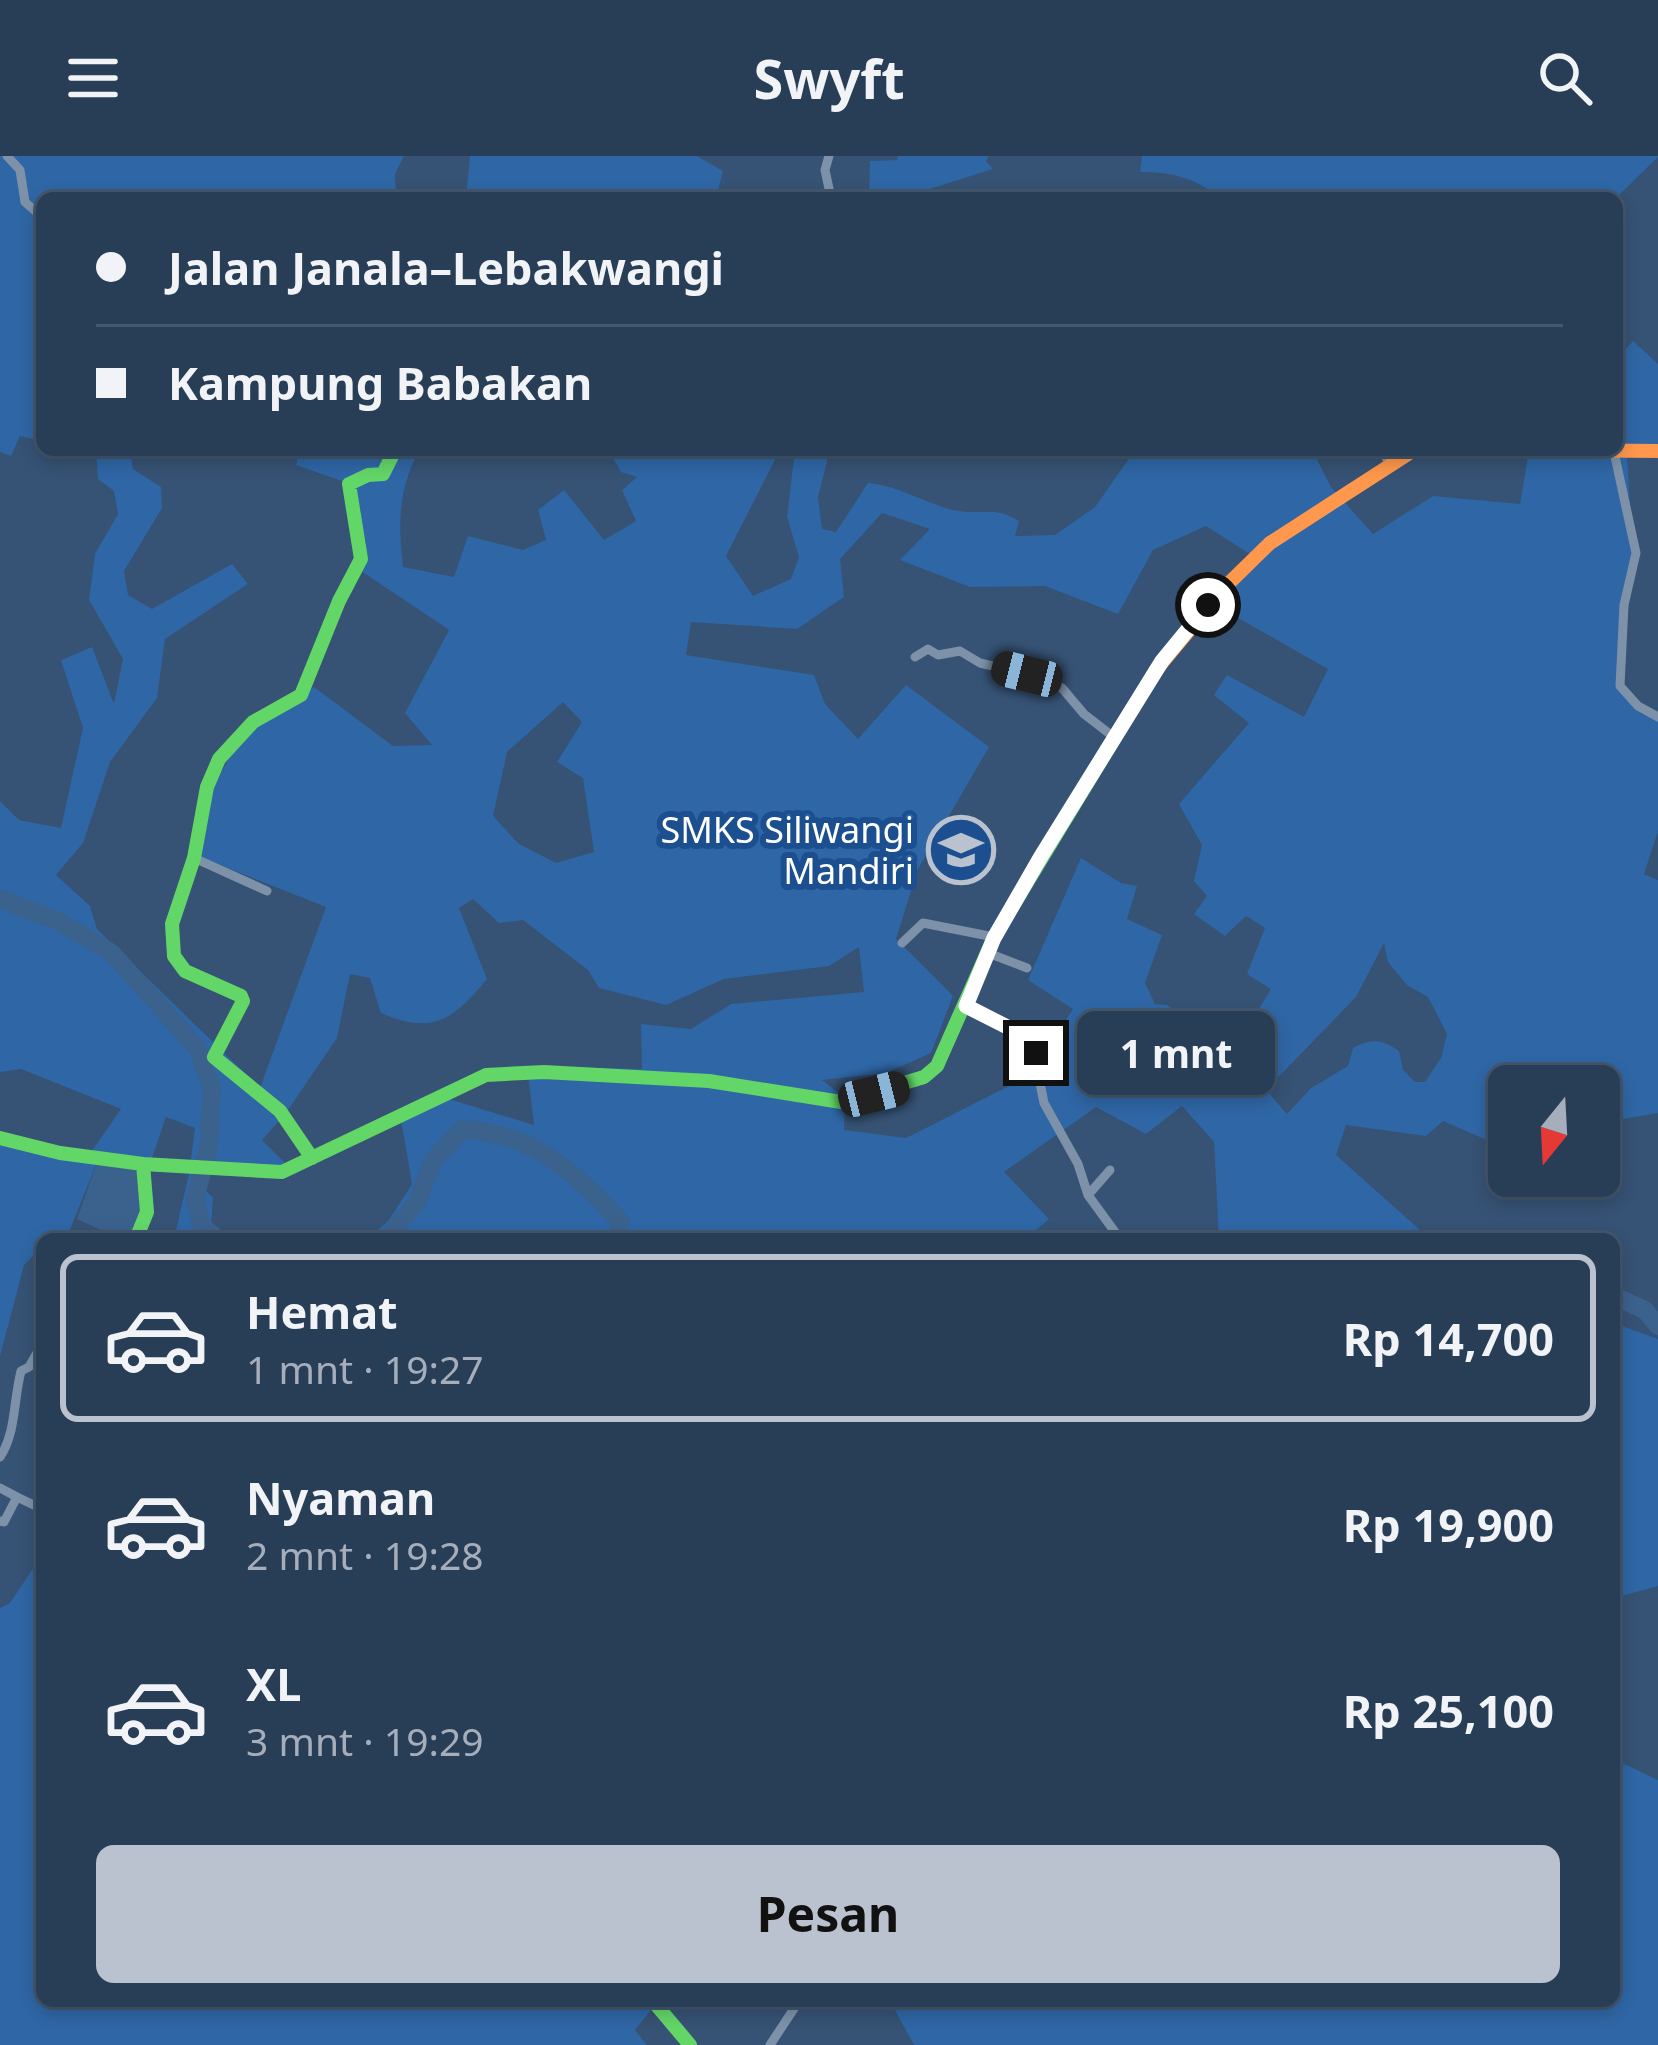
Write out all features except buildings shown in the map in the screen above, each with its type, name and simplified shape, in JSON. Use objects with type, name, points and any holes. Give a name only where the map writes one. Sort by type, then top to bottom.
[{"type":"main road","points":[[1623,452],[1658,452]]},
{"type":"main road","points":[[312,1158],[280,1112],[214,1057],[243,1006],[242,996],[185,971],[174,956],[172,924],[194,858],[207,787],[219,759],[253,722],[301,695],[361,559],[349,484],[383,474],[392,456]]},
{"type":"main road","points":[[0,1138],[60,1154],[282,1172],[486,1075],[510,1072],[709,1081],[841,1102],[924,1078],[937,1066],[991,945],[1162,661],[1270,543],[1375,478],[1385,457]]},
{"type":"main road","points":[[141,1233],[150,1201],[143,1164]]},
{"type":"main road","points":[[658,2007],[690,2045]]},
{"type":"street","points":[[7,156],[20,170],[25,202],[36,212]]},
{"type":"street","points":[[829,156],[825,170],[830,192]]},
{"type":"street","points":[[1615,456],[1636,553],[1624,605],[1620,686],[1638,706],[1658,717]]},
{"type":"street","points":[[949,639],[980,663],[1062,688],[1084,714],[1115,738]]},
{"type":"street","points":[[915,657],[928,649],[938,655],[960,651]]},
{"type":"street","points":[[194,858],[267,891]]},
{"type":"street","points":[[902,943],[923,923],[991,945],[1027,968]]},
{"type":"street","points":[[966,1006],[1032,1043],[1041,1095],[1078,1164],[1107,1233]]},
{"type":"street","points":[[1088,1195],[1110,1170]]},
{"type":"street","points":[[0,1457],[13,1432],[15,1422],[10,1414],[21,1371],[36,1355]]},
{"type":"street","points":[[0,1489],[36,1506]]},
{"type":"street","points":[[0,1521],[4,1522],[16,1497]]},
{"type":"street","points":[[770,2045],[795,2007]]},
{"type":"shaded area","points":[[0,156],[404,156],[395,174],[396,192],[36,192],[36,440],[20,436],[11,456],[0,452]]},
{"type":"shaded area","points":[[470,156],[697,156],[723,171],[718,192],[467,192]]},
{"type":"shaded area","points":[[898,156],[989,156],[986,161],[993,169],[920,192],[869,192],[870,161],[897,160]]},
{"type":"shaded area","points":[[1142,156],[1658,156],[1622,192],[1210,192],[1182,177],[1140,172]]},
{"type":"shaded area","points":[[1633,341],[1658,364],[1658,446],[1627,456],[1633,559],[1622,670],[1625,694],[1640,713],[1658,721],[1658,831],[1644,874],[1658,880],[1658,1113],[1620,1119],[1620,1065],[1488,1065],[1488,1141],[1443,1121],[1426,1136],[1346,1125],[1336,1155],[1419,1229],[1417,1233],[1219,1233],[1214,1142],[1182,1106],[1146,1134],[1096,1107],[1004,1172],[1049,1219],[1033,1233],[375,1233],[412,1184],[401,1119],[436,1095],[534,1125],[527,1066],[642,1069],[641,1024],[691,1029],[731,1004],[864,992],[859,947],[829,966],[724,979],[666,1005],[599,988],[588,970],[523,920],[499,923],[473,899],[459,908],[487,979],[464,1004],[429,1023],[399,1020],[381,1013],[370,978],[350,974],[337,1038],[262,1140],[291,1169],[191,1175],[213,1198],[211,1226],[223,1233],[175,1233],[195,1128],[166,1117],[150,1164],[98,1160],[69,1232],[36,1233],[36,1253],[24,1265],[0,1356],[0,1138],[87,1158],[121,1109],[21,1069],[0,1072],[0,801],[19,820],[61,828],[83,728],[61,660],[92,647],[114,704],[123,659],[89,600],[95,554],[118,514],[114,491],[98,479],[96,456],[131,456],[133,469],[161,487],[162,508],[124,571],[128,595],[152,609],[232,564],[248,584],[165,639],[157,698],[110,762],[83,843],[56,875],[90,906],[97,929],[260,1088],[326,907],[192,854],[206,799],[249,723],[314,687],[393,746],[432,745],[405,713],[449,630],[358,569],[345,482],[296,465],[298,456],[417,456],[401,507],[403,567],[454,577],[468,536],[523,550],[546,540],[538,510],[564,490],[604,540],[636,521],[622,490],[637,477],[621,472],[612,456],[777,456],[726,556],[753,596],[791,579],[799,557],[787,517],[794,456],[828,456],[818,497],[822,529],[836,532],[868,483],[953,510],[1010,516],[1019,521],[1015,536],[1055,535],[1095,507],[1131,456],[1315,456],[1331,487],[1373,534],[1433,496],[1520,504],[1528,456],[1623,456],[1623,352]],"holes":[[[882,513],[930,529],[900,560],[970,587],[1045,586],[1118,614],[1153,550],[1206,526],[1250,554],[1210,602],[1328,669],[1304,717],[1227,675],[1214,695],[1249,723],[1179,804],[1202,845],[1194,881],[1207,896],[1194,914],[1225,936],[1246,916],[1265,928],[1247,974],[1271,989],[1248,1027],[1221,1016],[1209,1034],[1167,1005],[1155,1004],[1145,983],[1162,935],[1127,919],[1137,886],[1121,883],[1081,858],[1028,980],[1073,1009],[1029,1076],[906,1138],[844,1130],[845,1098],[822,1080],[886,1073],[931,1053],[953,996],[896,939],[918,869],[989,747],[906,685],[858,739],[825,704],[814,675],[686,655],[691,622],[797,629],[844,597],[840,559]],[[563,702],[582,722],[557,762],[583,778],[594,852],[556,863],[519,844],[493,816],[507,752]],[[1384,943],[1388,962],[1407,985],[1428,997],[1447,1034],[1441,1058],[1425,1082],[1415,1082],[1403,1070],[1399,1051],[1382,1042],[1365,1043],[1353,1048],[1348,1066],[1311,1088],[1287,1114],[1266,1090],[1356,997]]]},
{"type":"shaded area","points":[[98,1160],[138,1165],[151,1195],[140,1233],[108,1233],[77,1219]]},
{"type":"shaded area","points":[[1620,1325],[1658,1339],[1658,1586],[1620,1596]]},
{"type":"shaded area","points":[[36,1564],[36,2007],[653,2007],[635,2030],[647,2045],[0,2045],[0,1608],[10,1603]]},
{"type":"shaded area","points":[[1620,1762],[1658,1780],[1658,2045],[914,2045],[893,2007],[1620,2007]]},
{"type":"waterway","points":[[0,899],[58,921],[112,953],[197,1048],[212,1088],[208,1152],[195,1198],[202,1226],[211,1233]]},
{"type":"waterway","points":[[391,1233],[417,1202],[434,1159],[463,1129],[512,1139],[551,1158],[620,1221],[618,1233]]},
{"type":"waterway","points":[[1620,1299],[1645,1310],[1658,1326]]},
{"type":"traffic: fast","points":[[312,1158],[280,1111],[214,1057],[243,1001],[185,971],[174,956],[172,924],[194,858],[207,787],[219,759],[253,722],[301,695],[361,559],[349,484],[383,474],[392,456]]},
{"type":"traffic: fast","points":[[0,1138],[60,1153],[143,1164],[282,1172],[486,1075],[544,1072],[709,1081],[841,1102],[924,1077],[937,1066],[994,937],[1156,670]]},
{"type":"traffic: fast","points":[[138,1233],[147,1212],[143,1164]]},
{"type":"traffic: fast","points":[[658,2007],[690,2045]]},
{"type":"traffic: slow","points":[[1623,451],[1658,451]]},
{"type":"traffic: slow","points":[[1156,670],[1227,585],[1270,543],[1405,456]]},
{"type":"place","name":"SMKS Siliwangi Mandiri","points":[[961,850]]},
{"type":"route","points":[[1036,1053],[1023,1035],[966,1006],[994,938],[1040,858],[1162,661],[1208,605]]}]
